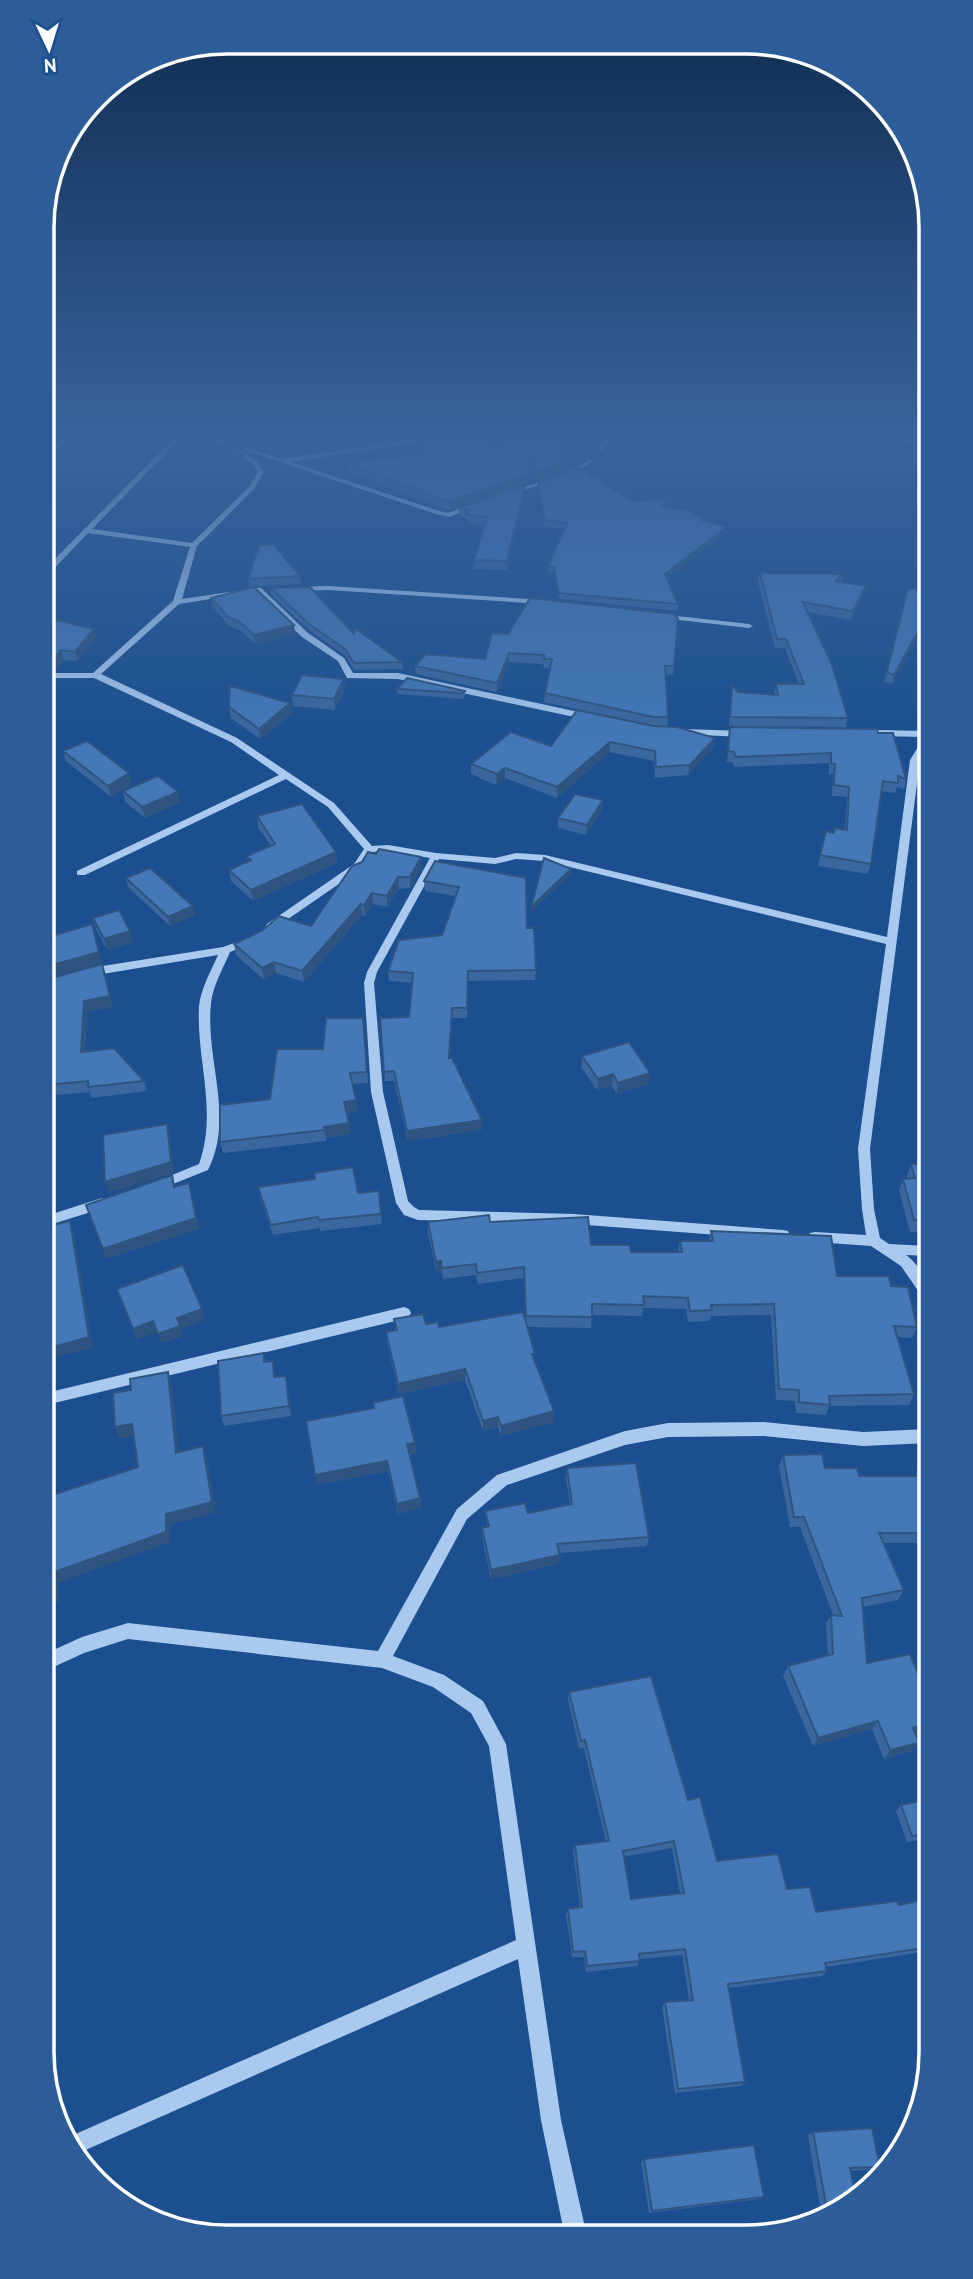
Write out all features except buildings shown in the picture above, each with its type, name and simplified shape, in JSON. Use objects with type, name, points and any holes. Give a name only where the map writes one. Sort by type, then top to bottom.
[{"type":"street","points":[[55,563],[79,539]]},
{"type":"street","points":[[151,539],[194,545]]},
{"type":"street","points":[[95,675],[177,602],[194,545],[200,539]]},
{"type":"street","points":[[290,589],[328,589],[558,604]]},
{"type":"street","points":[[258,590],[305,635],[341,660],[350,676],[398,676],[600,720]]},
{"type":"street","points":[[177,602],[269,590]]},
{"type":"street","points":[[654,615],[749,626]]},
{"type":"street","points":[[55,676],[95,675],[234,740],[331,805],[369,849]]},
{"type":"street","points":[[665,732],[758,734]]},
{"type":"street","points":[[863,733],[919,736]]},
{"type":"street","points":[[918,1280],[906,1262],[880,1245],[864,1149],[889,941],[915,760],[919,752]]},
{"type":"street","points":[[81,873],[286,775]]},
{"type":"street","points":[[369,849],[388,848],[436,856],[495,861],[516,856],[545,858],[889,941]]},
{"type":"street","points":[[82,973],[225,950],[251,940],[358,866],[369,849]]},
{"type":"street","points":[[436,856],[376,965],[369,983],[377,1092],[402,1203],[408,1211],[418,1214],[574,1219],[792,1235]]},
{"type":"street","points":[[148,1189],[204,1167],[211,1153],[212,1109],[205,1004],[225,950]]},
{"type":"street","points":[[54,1218],[110,1201]]},
{"type":"street","points":[[806,1236],[918,1250]]},
{"type":"street","points":[[54,1397],[404,1313]]},
{"type":"street","points":[[382,1660],[462,1514],[502,1480],[625,1438],[667,1430],[764,1429],[863,1439],[918,1436]]},
{"type":"street","points":[[54,1658],[82,1645],[128,1631],[382,1660],[438,1681],[477,1707],[497,1744],[551,2120],[574,2225]]},
{"type":"street","points":[[80,2142],[525,1946]]}]
